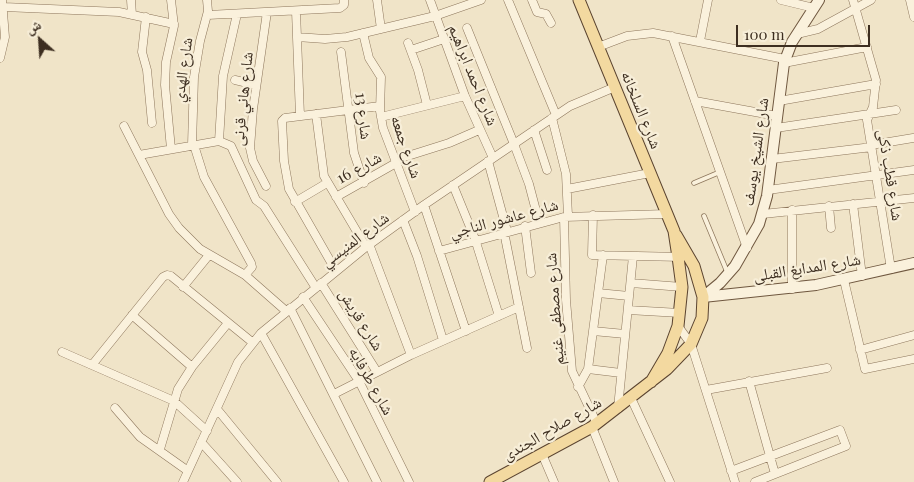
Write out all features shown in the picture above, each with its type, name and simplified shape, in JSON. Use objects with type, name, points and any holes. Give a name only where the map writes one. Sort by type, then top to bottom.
[{"type":"main road","name":"شارع السلخانه","points":[[579,0],[674,232]]},
{"type":"main road","name":"شارع صلاح الجندى","points":[[496,481],[594,426],[618,410],[680,358],[691,344],[702,318],[703,297],[674,232]]},
{"type":"main road","name":"شارع صلاح الجندى","points":[[651,382],[668,353],[678,326],[684,257]]},
{"type":"street","points":[[131,0],[132,15]]},
{"type":"street","points":[[171,0],[174,24],[165,73],[171,149]]},
{"type":"street","name":"شارع الهدي","points":[[208,0],[208,15],[200,41],[194,77],[193,145],[204,177],[251,263],[251,268],[245,275]]},
{"type":"street","points":[[208,15],[340,8],[344,5],[344,0]]},
{"type":"street","points":[[377,0],[381,29]]},
{"type":"street","name":"شارع احمد ابراهيم","points":[[430,0],[491,160],[528,348]]},
{"type":"street","points":[[297,37],[334,39],[435,16],[481,0]]},
{"type":"street","name":"شارع مصطفى غنيم","points":[[508,0],[554,116],[567,189],[566,300],[572,371],[614,482]]},
{"type":"street","points":[[532,0],[537,12],[546,14],[551,23]]},
{"type":"street","points":[[700,41],[708,0]]},
{"type":"street","points":[[781,0],[816,4]]},
{"type":"street","name":"شارع قطب ذكى","points":[[853,0],[876,84],[867,120],[891,269]]},
{"type":"street","points":[[797,34],[818,30],[871,0]]},
{"type":"street","points":[[910,0],[914,16]]},
{"type":"street","points":[[0,58],[4,44],[3,4],[119,12],[174,24]]},
{"type":"street","name":"شارع الشيخ يوسف","points":[[703,297],[728,275],[747,248],[763,214],[768,190],[785,61],[797,34],[816,4]]},
{"type":"street","points":[[296,11],[300,116]]},
{"type":"street","name":"شارع هاني قرنى","points":[[266,186],[251,155],[256,85],[267,12]]},
{"type":"street","points":[[139,155],[219,140],[223,76],[237,14]]},
{"type":"street","points":[[146,17],[141,48],[147,70],[152,123]]},
{"type":"street","points":[[467,28],[529,184],[539,222]]},
{"type":"street","points":[[598,47],[639,32],[700,41],[785,61],[867,47]]},
{"type":"street","name":"شارع جمعه","points":[[363,33],[369,58],[381,77],[380,117],[415,212]]},
{"type":"street","points":[[672,36],[747,248]]},
{"type":"street","points":[[427,106],[410,47],[444,39]]},
{"type":"street","name":"شارع 13","points":[[341,52],[354,153],[364,183]]},
{"type":"street","points":[[235,80],[256,85]]},
{"type":"street","points":[[779,101],[876,84]]},
{"type":"street","name":"شارع المنيسي","points":[[183,482],[238,362],[260,333],[367,246],[424,205],[554,116],[585,98],[615,88]]},
{"type":"street","points":[[380,117],[465,96]]},
{"type":"street","points":[[696,101],[777,116]]},
{"type":"street","points":[[336,271],[296,202],[286,176],[282,123],[285,118],[380,106]]},
{"type":"street","points":[[776,128],[896,110]]},
{"type":"street","points":[[316,114],[322,167],[328,183],[367,246],[411,355]]},
{"type":"street","points":[[124,126],[179,228],[209,254],[245,275],[288,310],[334,394],[377,482]]},
{"type":"street","name":"شارع 16","points":[[336,197],[364,183],[395,162],[479,130]]},
{"type":"street","points":[[534,130],[547,170]]},
{"type":"street","points":[[772,160],[913,138]]},
{"type":"street","name":"شارع قريش","points":[[219,140],[231,146],[256,200],[264,206],[377,372]]},
{"type":"street","points":[[768,190],[876,177],[914,170]]},
{"type":"street","points":[[567,189],[650,173]]},
{"type":"street","points":[[296,202],[328,183]]},
{"type":"street","points":[[453,185],[475,239],[499,316]]},
{"type":"street","points":[[763,214],[914,198]]},
{"type":"street","points":[[853,204],[862,276]]},
{"type":"street","points":[[424,205],[466,331]]},
{"type":"street","points":[[829,206],[831,228]]},
{"type":"street","points":[[792,210],[792,289]]},
{"type":"street","name":"شارع عاشور الناجي","points":[[439,251],[475,239],[566,216],[667,214]]},
{"type":"street","points":[[592,215],[591,253],[593,255],[684,257]]},
{"type":"street","points":[[403,220],[417,256],[444,340]]},
{"type":"street","points":[[525,226],[531,273]]},
{"type":"street","points":[[183,287],[209,254]]},
{"type":"street","points":[[578,388],[588,369],[603,255]]},
{"type":"street","points":[[618,410],[633,256]]},
{"type":"street","name":"شارع المدابغ القبلى","points":[[703,297],[792,289],[844,280],[914,263]]},
{"type":"street","points":[[92,365],[163,277],[171,276],[252,342]]},
{"type":"street","points":[[844,280],[864,367],[867,370],[914,359]]},
{"type":"street","points":[[630,284],[682,287]]},
{"type":"street","points":[[598,293],[629,296]]},
{"type":"street","name":"شارع طرفايه","points":[[304,297],[359,381],[409,482]]},
{"type":"street","points":[[334,394],[411,355],[519,307]]},
{"type":"street","points":[[628,310],[680,314]]},
{"type":"street","points":[[132,315],[192,367]]},
{"type":"street","points":[[160,449],[178,389],[192,367],[228,323]]},
{"type":"street","points":[[678,326],[691,344],[735,482]]},
{"type":"street","points":[[593,330],[625,334]]},
{"type":"street","points":[[260,333],[344,482]]},
{"type":"street","points":[[860,350],[914,334]]},
{"type":"street","points":[[62,352],[174,401],[207,431]]},
{"type":"street","points":[[706,390],[827,368]]},
{"type":"street","points":[[588,369],[621,373]]},
{"type":"street","points":[[749,381],[775,474]]},
{"type":"street","points":[[631,398],[670,482]]},
{"type":"street","points":[[114,408],[140,437],[160,449],[188,471]]},
{"type":"street","points":[[217,408],[277,482]]},
{"type":"street","points":[[731,471],[840,430],[846,446],[755,482]]},
{"type":"street","points":[[201,442],[237,482]]},
{"type":"street","points":[[542,454],[554,482]]},
{"type":"lane","points":[[694,183],[720,172]]},
{"type":"lane","points":[[704,216],[728,275]]}]
